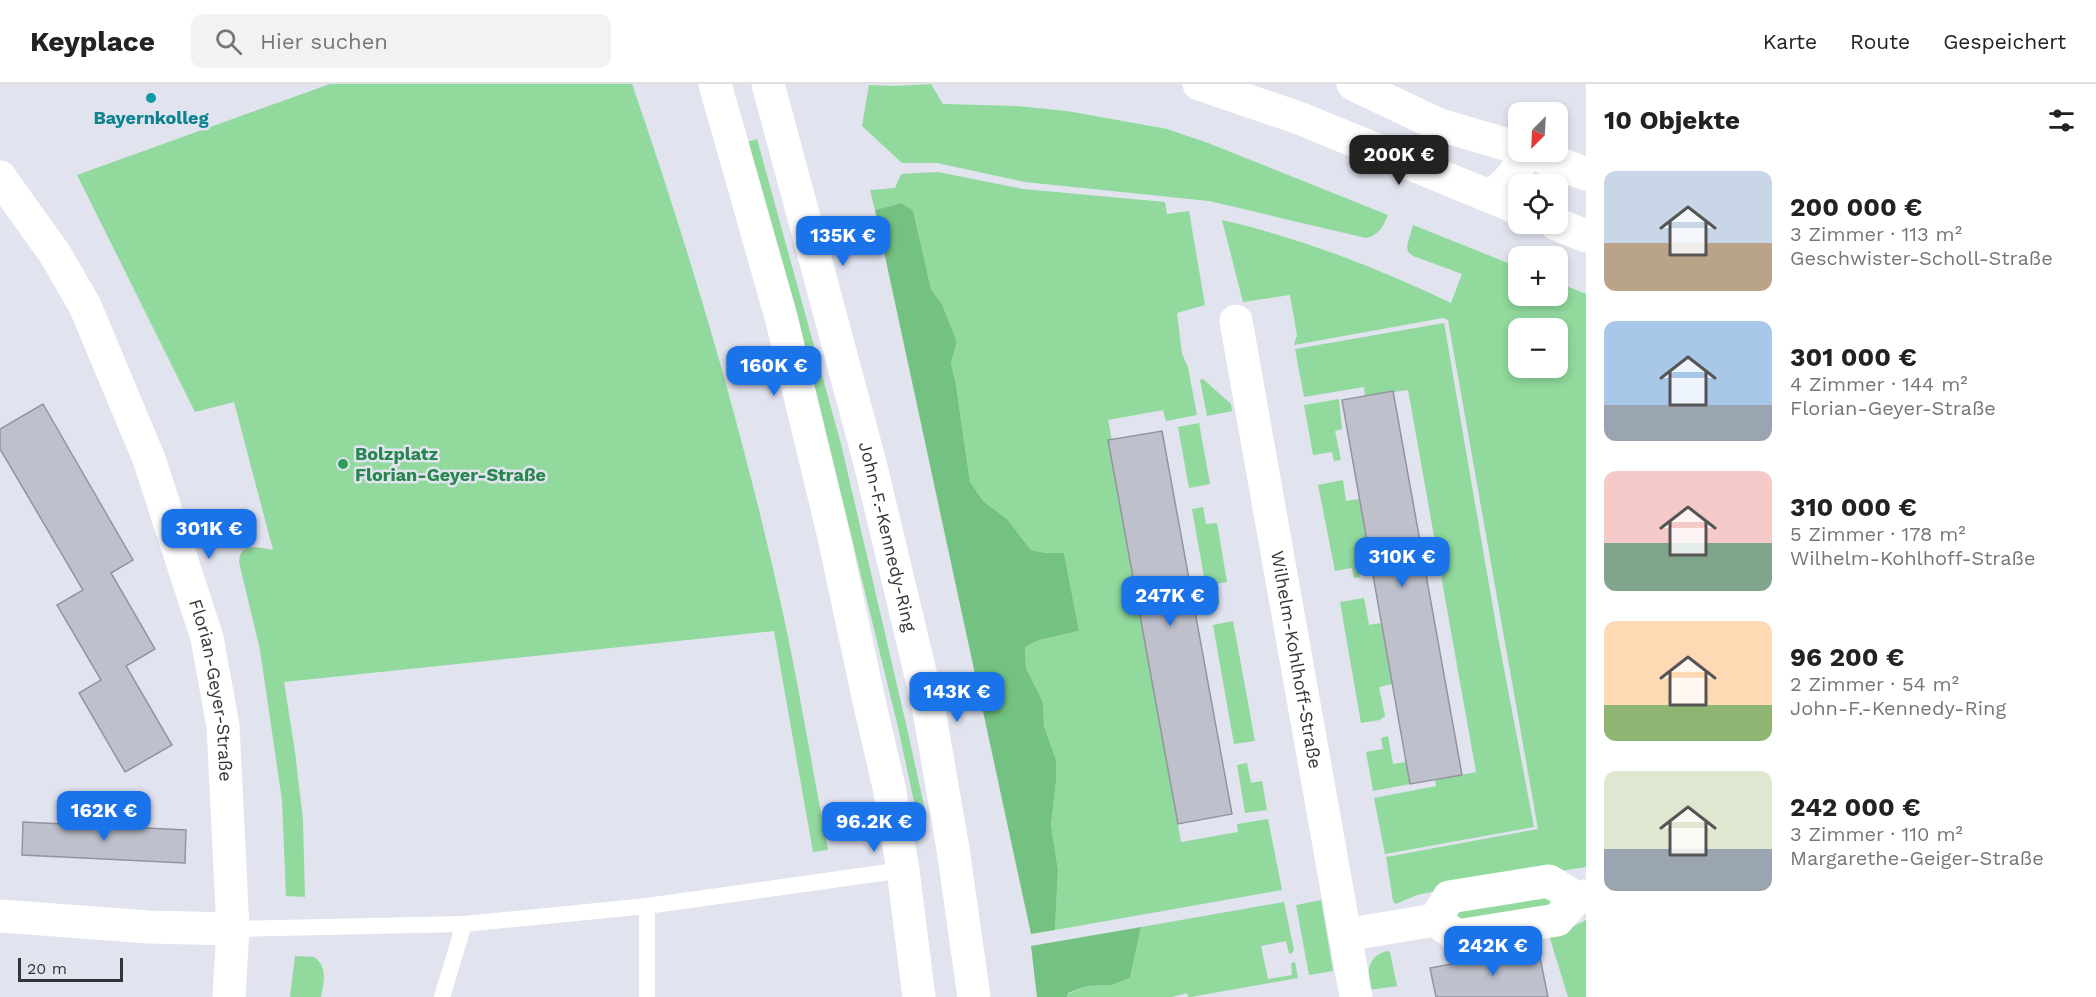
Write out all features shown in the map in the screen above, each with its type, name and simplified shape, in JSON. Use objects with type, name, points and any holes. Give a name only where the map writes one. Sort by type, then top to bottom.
[{"type":"street","points":[[715,84],[781,317],[834,537],[868,701],[889,787],[903,870],[919,997]]},
{"type":"street","name":"John-F.-Kennedy-Ring","points":[[768,84],[870,463],[928,705],[953,849],[974,997]]},
{"type":"street","points":[[1199,84],[1299,118],[1504,202],[1506,184],[1522,162]]},
{"type":"street","points":[[1353,84],[1437,124],[1508,145]]},
{"type":"street","points":[[1554,162],[1586,174]]},
{"type":"street","name":"Florian-Geyer-Straße","points":[[0,177],[55,254],[84,306],[149,459],[207,638],[223,726],[233,929],[229,997]]},
{"type":"street","points":[[1568,229],[1586,236]]},
{"type":"street","name":"Wilhelm-Kohlhoff-Straße","points":[[1236,321],[1356,997]]},
{"type":"street","points":[[1345,935],[1435,920],[1457,936],[1535,924],[1557,920],[1581,897]]},
{"type":"street","points":[[0,916],[149,927],[233,929]]},
{"type":"lane","points":[[233,929],[271,930],[464,924],[647,906],[903,870]]},
{"type":"lane","points":[[647,906],[647,997]]},
{"type":"lane","points":[[442,997],[464,924]]},
{"type":"green space","points":[[330,84],[632,84],[695,277],[750,473],[788,635],[828,850],[813,852],[774,631],[284,682],[303,820],[305,897],[286,896],[282,800],[260,650],[239,562],[240,555],[247,548],[273,550],[234,402],[195,412],[77,175]]},
{"type":"green space","points":[[931,84],[943,104],[1016,106],[1067,111],[1167,129],[1208,143],[1388,215],[1380,230],[1366,238],[1209,201],[1025,182],[937,163],[902,163],[862,126],[869,85]]},
{"type":"green space","points":[[757,139],[841,444],[927,819],[918,820],[897,723],[797,314],[747,142]]},
{"type":"green space","points":[[938,172],[1023,189],[1165,202],[1167,214],[1189,211],[1205,305],[1177,313],[1182,354],[1188,367],[1197,415],[1166,421],[1163,410],[1108,420],[1112,440],[1109,441],[1181,842],[1238,832],[1237,824],[1268,819],[1282,890],[1055,930],[1058,870],[1051,825],[1056,760],[1044,726],[1043,702],[1026,668],[1025,647],[1039,640],[1079,631],[1064,553],[1031,550],[1007,519],[983,501],[970,482],[951,363],[957,342],[942,304],[931,289],[913,210],[901,203],[875,210],[870,190],[895,188],[901,174]]},
{"type":"green space","points":[[901,203],[913,210],[931,289],[942,304],[957,342],[951,363],[970,482],[983,501],[1007,519],[1031,550],[1064,553],[1079,631],[1039,640],[1025,647],[1026,668],[1043,702],[1044,726],[1056,760],[1051,825],[1058,870],[1055,930],[1031,934],[875,210]]},
{"type":"green space","points":[[1222,220],[1252,227],[1339,255],[1451,303],[1462,274],[1413,256],[1408,252],[1407,246],[1413,225],[1508,263],[1508,306],[1568,306],[1568,287],[1586,294],[1586,867],[1450,888],[1417,895],[1396,904],[1393,901],[1386,857],[1538,829],[1448,320],[1443,318],[1294,345],[1297,335],[1290,295],[1243,302]]},
{"type":"green space","points":[[1444,323],[1498,637],[1534,827],[1385,854],[1374,798],[1436,786],[1435,780],[1476,772],[1408,390],[1365,396],[1364,387],[1304,397],[1295,349]]},
{"type":"green space","points":[[1203,379],[1231,404],[1232,411],[1207,416],[1200,380]]},
{"type":"green space","points":[[1339,399],[1342,429],[1335,431],[1341,460],[1334,461],[1332,452],[1313,455],[1304,405]]},
{"type":"green space","points":[[1199,423],[1210,484],[1189,488],[1178,427]]},
{"type":"green space","points":[[1343,480],[1346,501],[1359,499],[1368,546],[1355,548],[1360,577],[1354,578],[1352,568],[1335,571],[1318,485]]},
{"type":"green space","points":[[1203,507],[1206,524],[1217,523],[1227,582],[1216,584],[1220,604],[1209,605],[1192,509]]},
{"type":"green space","points":[[1364,598],[1369,625],[1381,623],[1392,684],[1379,687],[1385,716],[1380,720],[1361,723],[1340,602]]},
{"type":"green space","points":[[1233,621],[1255,741],[1234,744],[1213,625]]},
{"type":"green space","points":[[1388,736],[1393,764],[1406,762],[1410,784],[1373,791],[1366,752],[1383,749],[1381,738]]},
{"type":"green space","points":[[1247,763],[1251,783],[1262,781],[1267,810],[1245,813],[1237,765]]},
{"type":"green space","points":[[1545,892],[1554,905],[1461,925],[1453,910]]},
{"type":"green space","points":[[1321,900],[1333,971],[1309,975],[1296,905]]},
{"type":"green space","points":[[1284,902],[1294,950],[1289,954],[1286,941],[1261,946],[1268,979],[1292,975],[1291,963],[1295,962],[1298,978],[1191,997],[1188,997],[1187,993],[1172,997],[1067,997],[1068,994],[1086,986],[1112,985],[1130,978],[1141,927]]},
{"type":"green space","points":[[1586,920],[1586,997],[1568,997],[1548,932],[1574,926]]},
{"type":"green space","points":[[1141,927],[1130,978],[1112,985],[1086,986],[1068,993],[1067,997],[1037,997],[1031,946]]},
{"type":"green space","points":[[1390,952],[1397,986],[1369,990],[1368,977],[1372,961],[1380,953]]},
{"type":"green space","points":[[295,956],[314,957],[321,965],[324,975],[321,997],[290,997]]},
{"type":"building","points":[[1393,391],[1462,775],[1410,784],[1342,400]]},
{"type":"building","points":[[43,404],[133,560],[111,573],[155,649],[126,666],[172,745],[125,772],[79,693],[101,680],[57,605],[83,590],[0,449],[0,429]]},
{"type":"building","points":[[1162,431],[1232,814],[1178,824],[1108,440]]},
{"type":"building","points":[[23,822],[186,830],[185,863],[22,855]]},
{"type":"building","points":[[1538,948],[1548,997],[1436,997],[1430,968]]},
{"type":"place","name":"Bayernkolleg","points":[[151,98]]},
{"type":"place","name":"Bolzplatz Florian-Geyer-Straße","points":[[343,464]]}]
